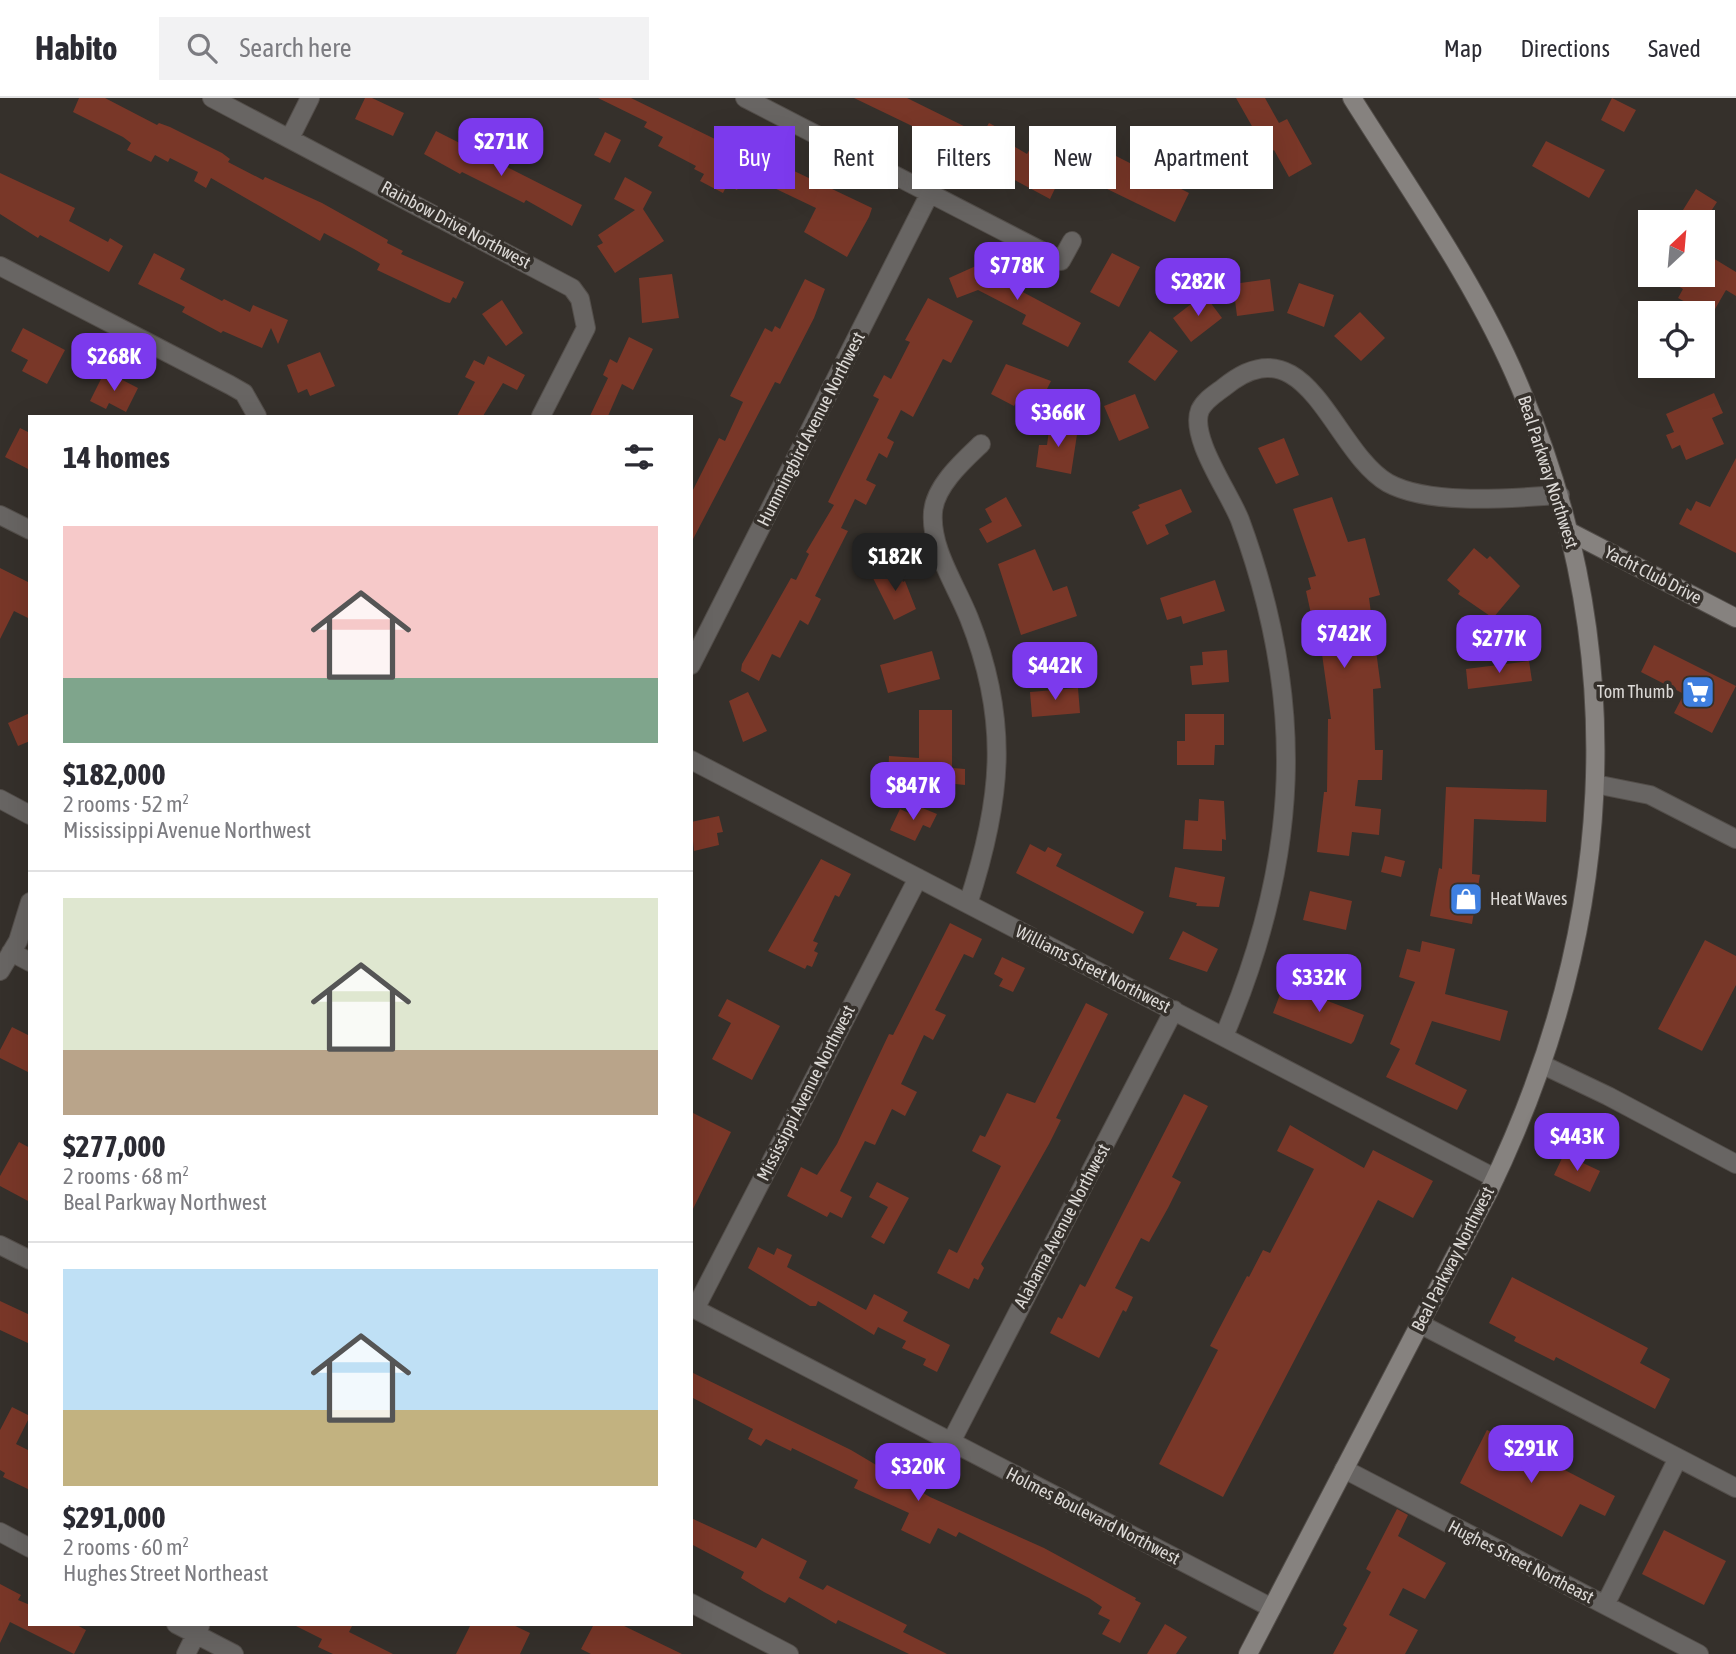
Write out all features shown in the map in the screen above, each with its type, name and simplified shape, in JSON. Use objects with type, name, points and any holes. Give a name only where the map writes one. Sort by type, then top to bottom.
[{"type":"main road","name":"Beal Parkway Northwest","points":[[1248,1654],[1495,1178],[1543,1065],[1566,991],[1580,923],[1595,784],[1595,724],[1588,640],[1577,560],[1560,495],[1520,385],[1489,322],[1352,98]]},
{"type":"main road","name":"Yacht Club Drive","points":[[1570,532],[1736,618]]},
{"type":"street","name":"Rainbow Drive Northwest","points":[[212,98],[572,288],[580,299],[586,328],[542,415]]},
{"type":"street","points":[[290,138],[310,98]]},
{"type":"street","points":[[745,98],[1061,261],[1072,241]]},
{"type":"street","name":"Hummingbird Avenue Northwest","points":[[693,661],[930,193]]},
{"type":"street","points":[[0,266],[244,393],[256,415]]},
{"type":"street","points":[[1224,1036],[1239,1000],[1272,890],[1285,808],[1287,759],[1282,681],[1271,616],[1259,573],[1230,495],[1197,428],[1205,402],[1244,373],[1256,369],[1285,371],[1309,386],[1366,467],[1389,483],[1409,491],[1453,497],[1490,499],[1560,495]]},
{"type":"street","points":[[968,904],[993,817],[998,780],[998,723],[982,650],[934,537],[932,510],[946,483],[981,443]]},
{"type":"street","points":[[0,515],[28,529]]},
{"type":"street","name":"Williams Street Northwest","points":[[693,761],[1495,1178]]},
{"type":"street","points":[[1595,784],[1650,795],[1736,839]]},
{"type":"street","points":[[0,799],[28,814]]},
{"type":"street","name":"Mississippi Avenue Northwest","points":[[693,1308],[918,878]]},
{"type":"street","points":[[0,971],[11,952],[28,907]]},
{"type":"street","points":[[11,952],[28,961]]},
{"type":"street","name":"Alabama Avenue Northwest","points":[[951,1442],[1174,1010]]},
{"type":"street","points":[[1543,1065],[1736,1164]]},
{"type":"street","points":[[0,1245],[28,1259]]},
{"type":"street","name":"Holmes Boulevard Northwest","points":[[693,1308],[1272,1608]]},
{"type":"street","points":[[1420,1324],[1736,1488]]},
{"type":"street","points":[[1605,1605],[1678,1458]]},
{"type":"street","name":"Hughes Street Northeast","points":[[1344,1469],[1699,1654]]},
{"type":"street","points":[[0,1532],[28,1547]]},
{"type":"street","points":[[693,1604],[789,1654]]},
{"type":"street","points":[[186,1654],[199,1629],[234,1654]]},
{"type":"building","points":[[79,98],[105,98],[157,125],[159,123],[170,127],[222,153],[230,159],[228,162],[263,180],[265,177],[322,203],[388,240],[387,243],[403,251],[401,254],[464,282],[456,299],[453,297],[450,303],[445,302],[377,270],[380,264],[354,249],[324,233],[320,241],[211,178],[206,188],[194,181],[198,172],[170,158],[168,162],[155,155],[151,162],[127,150],[131,143],[123,137],[73,112]]},
{"type":"building","points":[[365,98],[372,98],[404,113],[393,136],[355,119]]},
{"type":"building","points":[[598,98],[631,98],[714,139],[714,188],[700,181],[704,174],[694,169],[696,166],[658,146],[663,137],[644,127],[647,122]]},
{"type":"building","points":[[854,98],[907,98],[964,126],[912,126]]},
{"type":"building","points":[[1236,98],[1265,98],[1279,123],[1287,119],[1312,164],[1289,177],[1273,151],[1273,126],[1252,126]]},
{"type":"building","points":[[1612,98],[1636,110],[1624,132],[1601,120]]},
{"type":"building","points":[[436,131],[582,205],[572,226],[526,200],[524,203],[462,172],[460,174],[424,154]]},
{"type":"building","points":[[605,132],[621,140],[610,163],[594,155]]},
{"type":"building","points":[[1546,141],[1605,170],[1589,198],[1532,166]]},
{"type":"building","points":[[1015,147],[1027,154],[1029,150],[1029,188],[1015,180]]},
{"type":"building","points":[[1116,156],[1130,163],[1130,189],[1181,189],[1189,193],[1175,222],[1107,189],[1116,189]]},
{"type":"building","points":[[795,171],[809,178],[809,189],[832,189],[872,208],[847,257],[804,232],[816,208],[776,189],[795,189]]},
{"type":"building","points":[[0,173],[75,208],[69,221],[108,242],[110,238],[123,246],[109,272],[40,235],[38,238],[0,214]]},
{"type":"building","points":[[625,177],[652,192],[643,209],[664,241],[615,273],[597,246],[603,243],[598,235],[635,210],[614,199]]},
{"type":"building","points":[[1031,189],[1055,189],[1050,199]]},
{"type":"building","points":[[1696,189],[1717,202],[1712,210],[1683,210]]},
{"type":"building","points":[[154,253],[185,269],[180,279],[222,301],[224,299],[250,312],[253,305],[288,320],[278,344],[271,328],[262,348],[223,331],[221,333],[182,312],[185,307],[138,284]]},
{"type":"building","points":[[1112,253],[1140,267],[1119,307],[1090,292]]},
{"type":"building","points":[[1715,259],[1736,272],[1736,296],[1726,290],[1715,309],[1715,301],[1684,301],[1678,298],[1683,289],[1680,287],[1715,287]]},
{"type":"building","points":[[987,261],[997,287],[1006,269],[1025,278],[1019,290],[1081,323],[1068,347],[1022,324],[1026,315],[978,290],[957,298],[949,278]]},
{"type":"building","points":[[672,274],[679,318],[642,323],[639,278]]},
{"type":"building","points":[[805,279],[825,289],[814,318],[780,384],[775,382],[693,539],[693,490],[719,438],[725,441],[743,402],[730,396],[765,328],[772,332],[775,326],[780,329]]},
{"type":"building","points":[[1270,279],[1274,311],[1237,316],[1233,284]]},
{"type":"building","points":[[1299,283],[1334,295],[1324,327],[1287,313]]},
{"type":"building","points":[[1204,294],[1222,318],[1191,342],[1173,318]]},
{"type":"building","points":[[928,298],[973,321],[951,363],[943,359],[913,417],[901,410],[887,438],[894,442],[887,458],[879,453],[866,480],[876,485],[866,505],[855,499],[841,528],[848,531],[815,596],[821,599],[808,625],[800,620],[780,658],[772,654],[759,681],[741,671],[742,664],[791,578],[796,580],[809,554],[806,552],[834,505],[828,502],[879,399],[873,396],[884,375],[891,379],[910,342],[905,340]]},
{"type":"building","points":[[502,300],[523,333],[506,346],[482,314]]},
{"type":"building","points":[[1360,312],[1385,338],[1361,361],[1334,336]]},
{"type":"building","points":[[23,328],[65,350],[47,384],[22,371],[28,360],[11,351]]},
{"type":"building","points":[[1150,331],[1178,351],[1155,381],[1128,362]]},
{"type":"building","points":[[629,337],[653,349],[633,390],[622,384],[608,415],[590,415],[608,378],[603,375],[610,359],[617,363]]},
{"type":"building","points":[[320,352],[335,386],[310,396],[307,389],[298,393],[287,365]]},
{"type":"building","points":[[488,356],[525,375],[517,390],[503,383],[484,415],[458,415],[475,382],[465,377],[474,360],[484,365]]},
{"type":"building","points":[[1006,364],[1051,381],[1037,409],[1018,399],[1014,406],[991,394]]},
{"type":"building","points":[[105,371],[138,388],[126,412],[109,403],[106,409],[90,401]]},
{"type":"building","points":[[1714,393],[1723,413],[1712,418],[1724,444],[1686,460],[1680,445],[1672,449],[1666,435],[1674,432],[1666,414]]},
{"type":"building","points":[[1135,394],[1149,428],[1119,441],[1104,406]]},
{"type":"building","points":[[1050,423],[1078,428],[1071,474],[1036,467],[1039,445],[1047,445]]},
{"type":"building","points":[[20,428],[28,432],[28,469],[5,457]]},
{"type":"building","points":[[1284,438],[1299,475],[1276,484],[1258,448]]},
{"type":"building","points":[[1736,458],[1736,553],[1679,524],[1687,508],[1691,511],[1696,501],[1710,507]]},
{"type":"building","points":[[1181,489],[1192,512],[1165,525],[1169,534],[1147,545],[1132,512],[1140,508],[1138,505]]},
{"type":"building","points":[[1006,497],[1022,526],[987,543],[979,529],[992,522],[985,509]]},
{"type":"building","points":[[1332,497],[1348,542],[1365,538],[1380,595],[1369,598],[1381,688],[1373,689],[1375,750],[1383,750],[1382,780],[1358,780],[1355,806],[1381,809],[1379,835],[1352,832],[1349,856],[1317,852],[1324,792],[1327,792],[1328,719],[1331,719],[1322,654],[1320,655],[1306,591],[1311,589],[1308,578],[1316,576],[1293,509]]},
{"type":"building","points":[[1474,548],[1487,559],[1490,556],[1520,586],[1493,618],[1458,594],[1460,591],[1447,580]]},
{"type":"building","points":[[1035,549],[1053,591],[1067,586],[1077,616],[1021,635],[998,564]]},
{"type":"building","points":[[895,566],[903,582],[905,581],[916,609],[894,620],[872,576]]},
{"type":"building","points":[[0,568],[28,582],[28,618],[14,611],[0,639]]},
{"type":"building","points":[[1215,580],[1225,611],[1183,624],[1181,616],[1167,620],[1160,598]]},
{"type":"building","points":[[1654,645],[1736,686],[1712,733],[1674,713],[1684,694],[1641,672]]},
{"type":"building","points":[[1227,650],[1229,682],[1192,685],[1190,666],[1203,665],[1202,652]]},
{"type":"building","points":[[932,651],[940,679],[888,693],[880,665]]},
{"type":"building","points":[[1529,661],[1532,681],[1468,689],[1466,669]]},
{"type":"building","points":[[1078,688],[1080,713],[1032,717],[1030,692]]},
{"type":"building","points":[[748,692],[767,731],[743,742],[729,701]]},
{"type":"building","points":[[919,710],[952,710],[952,768],[965,769],[965,785],[888,777],[889,756],[919,758]]},
{"type":"building","points":[[28,714],[28,742],[18,746],[8,723]]},
{"type":"building","points":[[1185,714],[1224,714],[1224,745],[1215,745],[1214,765],[1177,765],[1177,741],[1185,741]]},
{"type":"building","points":[[1446,787],[1547,790],[1546,822],[1474,819],[1472,874],[1480,875],[1472,924],[1430,916],[1439,868],[1442,869]]},
{"type":"building","points":[[1199,799],[1224,801],[1226,840],[1222,839],[1222,851],[1183,849],[1185,820],[1198,821]]},
{"type":"building","points":[[915,805],[937,814],[930,828],[923,825],[915,841],[890,830],[900,809],[911,814]]},
{"type":"building","points":[[719,816],[723,832],[717,833],[719,845],[694,851],[693,822]]},
{"type":"building","points":[[1030,844],[1045,852],[1048,847],[1062,854],[1056,866],[1144,912],[1133,934],[1016,873]]},
{"type":"building","points":[[1385,856],[1405,861],[1401,877],[1381,872]]},
{"type":"building","points":[[821,859],[851,874],[839,897],[835,895],[813,941],[818,943],[814,951],[818,953],[812,967],[807,965],[805,969],[768,951]]},
{"type":"building","points":[[1175,867],[1225,877],[1219,907],[1196,906],[1197,903],[1169,897]]},
{"type":"building","points":[[1310,891],[1352,901],[1346,930],[1303,920]]},
{"type":"building","points":[[950,923],[982,939],[973,958],[964,954],[935,1010],[946,1015],[933,1040],[924,1035],[901,1084],[917,1092],[905,1116],[892,1109],[875,1145],[865,1141],[840,1191],[852,1197],[842,1218],[830,1212],[827,1217],[787,1196],[801,1167],[817,1175],[837,1144],[889,1034],[893,1035]]},
{"type":"building","points":[[1183,931],[1218,949],[1207,972],[1169,959]]},
{"type":"building","points":[[1705,940],[1736,956],[1736,985],[1702,1051],[1658,1029]]},
{"type":"building","points":[[1422,941],[1455,949],[1445,994],[1508,1011],[1500,1041],[1432,1021],[1415,1064],[1467,1090],[1457,1110],[1386,1077],[1400,1049],[1390,1044],[1415,982],[1399,977],[1407,949],[1420,952]]},
{"type":"building","points":[[1002,957],[1025,968],[1013,992],[999,986],[1003,979],[994,974]]},
{"type":"building","points":[[1284,984],[1364,1015],[1354,1041],[1351,1044],[1273,1013]]},
{"type":"building","points":[[727,999],[780,1026],[752,1080],[712,1059],[731,1023],[718,1016]]},
{"type":"building","points":[[1086,1003],[1108,1014],[1056,1118],[1061,1120],[1049,1144],[981,1264],[984,1268],[978,1280],[974,1278],[969,1289],[937,1273],[949,1249],[957,1253],[1001,1166],[972,1151],[980,1135],[985,1137],[1007,1093],[1035,1103]]},
{"type":"building","points":[[12,1027],[28,1035],[28,1072],[0,1058],[0,1050]]},
{"type":"building","points":[[1184,1094],[1208,1106],[1172,1177],[1181,1182],[1168,1208],[1149,1242],[1141,1238],[1115,1288],[1133,1297],[1126,1312],[1123,1310],[1099,1358],[1050,1333],[1058,1317],[1062,1319],[1080,1284],[1085,1287]]},
{"type":"building","points":[[693,1113],[731,1132],[693,1209]]},
{"type":"building","points":[[1290,1125],[1364,1168],[1373,1150],[1433,1181],[1413,1218],[1378,1200],[1223,1497],[1159,1464],[1218,1350],[1210,1346],[1263,1250],[1270,1253],[1314,1169],[1277,1151]]},
{"type":"building","points":[[19,1142],[28,1147],[28,1201],[0,1186],[0,1176]]},
{"type":"building","points":[[1564,1154],[1600,1171],[1590,1192],[1554,1175]]},
{"type":"building","points":[[877,1182],[909,1198],[884,1244],[871,1237],[888,1207],[869,1197]]},
{"type":"building","points":[[758,1247],[774,1255],[777,1248],[792,1255],[787,1267],[866,1310],[874,1294],[908,1312],[903,1321],[950,1345],[937,1372],[923,1365],[926,1359],[902,1348],[906,1341],[878,1327],[874,1335],[818,1301],[816,1306],[810,1306],[748,1268]]},
{"type":"building","points":[[1512,1277],[1648,1348],[1640,1363],[1670,1379],[1655,1409],[1556,1357],[1554,1361],[1514,1341],[1516,1337],[1489,1323]]},
{"type":"building","points":[[0,1301],[28,1314],[28,1343],[0,1330]]},
{"type":"building","points":[[693,1373],[851,1450],[930,1497],[1044,1548],[1141,1603],[1120,1643],[1102,1634],[1110,1620],[1098,1614],[1102,1607],[1089,1598],[959,1532],[956,1537],[938,1528],[930,1544],[901,1530],[909,1513],[854,1488],[858,1480],[792,1448],[791,1451],[766,1439],[761,1446],[748,1439],[753,1429],[693,1398]]},
{"type":"building","points":[[12,1407],[28,1415],[16,1444],[28,1450],[28,1489],[3,1477],[5,1473],[0,1470],[0,1430]]},
{"type":"building","points":[[1487,1430],[1615,1496],[1605,1516],[1580,1504],[1562,1537],[1460,1483]]},
{"type":"building","points":[[1397,1509],[1408,1515],[1398,1536],[1446,1563],[1425,1599],[1403,1588],[1389,1615],[1418,1630],[1405,1654],[1333,1654],[1347,1628],[1343,1625],[1371,1572],[1366,1569]]},
{"type":"building","points":[[693,1519],[756,1548],[762,1538],[807,1561],[799,1578],[823,1590],[827,1585],[907,1625],[903,1632],[947,1654],[909,1654],[838,1620],[836,1624],[789,1597],[785,1603],[741,1578],[744,1572],[693,1545]]},
{"type":"building","points":[[1664,1530],[1726,1561],[1704,1605],[1642,1574]]},
{"type":"building","points":[[0,1584],[21,1595],[18,1600],[28,1604],[28,1626],[79,1626],[86,1630],[74,1654],[10,1622],[0,1643]]},
{"type":"building","points":[[1165,1624],[1187,1637],[1176,1654],[1147,1654]]},
{"type":"building","points":[[296,1626],[352,1626],[349,1632],[393,1654],[333,1654],[318,1647],[322,1639]]},
{"type":"building","points":[[470,1626],[515,1626],[530,1633],[520,1654],[456,1654]]},
{"type":"building","points":[[593,1626],[624,1626],[682,1654],[591,1654],[581,1649]]},
{"type":"place","name":"Tom Thumb","points":[[1698,692]]},
{"type":"place","name":"Heat Waves","points":[[1466,899]]}]
